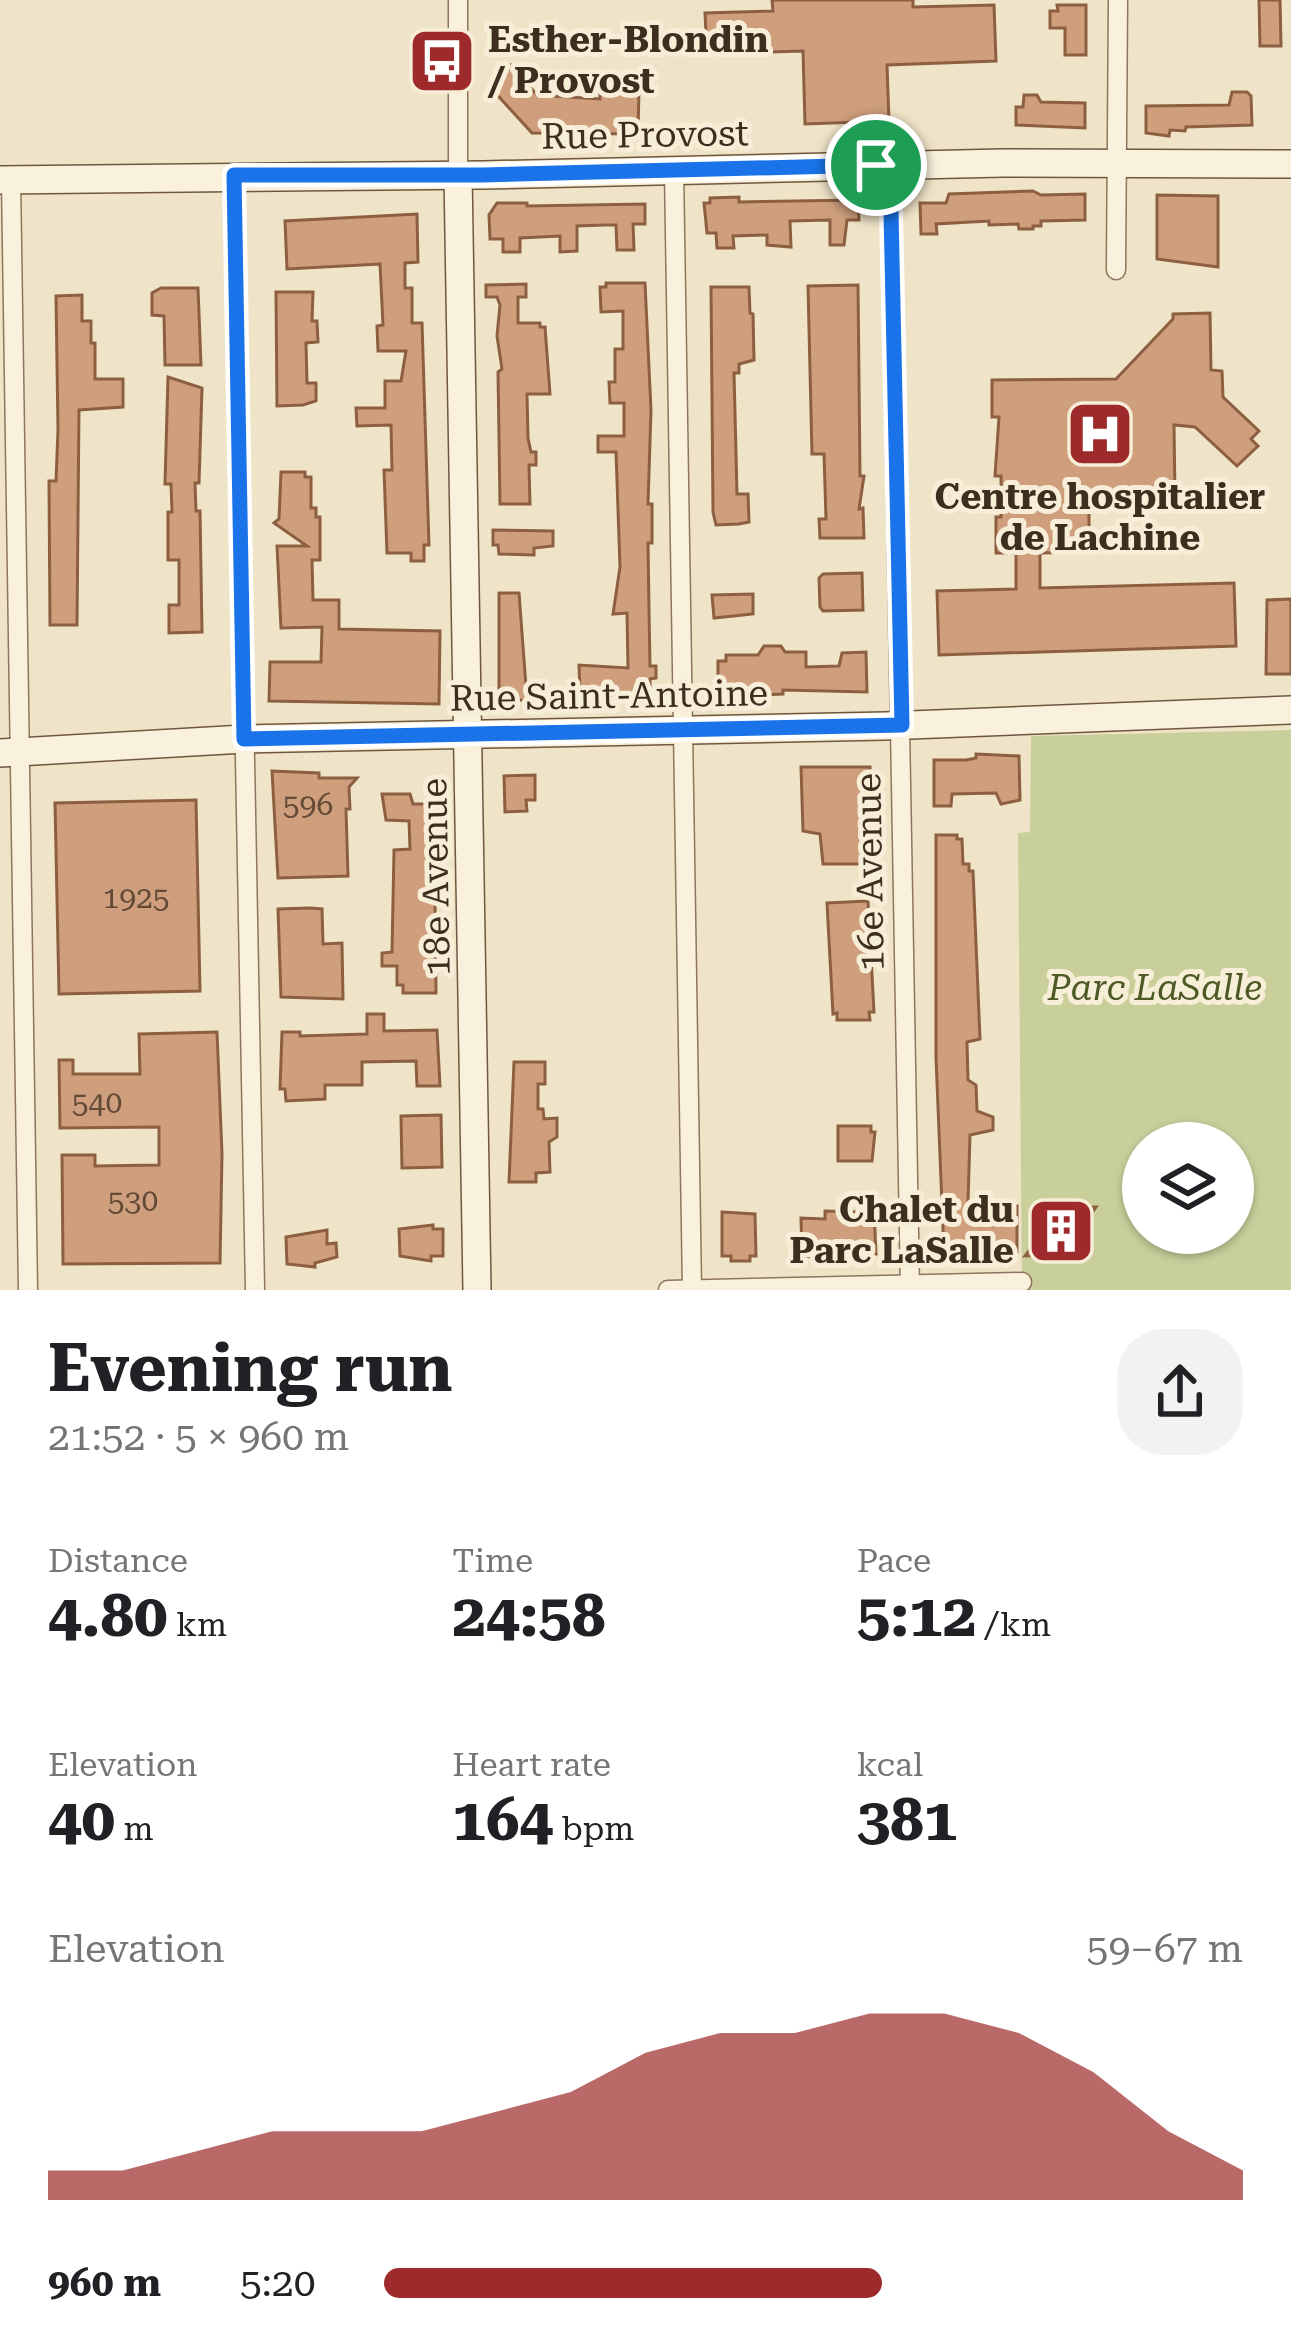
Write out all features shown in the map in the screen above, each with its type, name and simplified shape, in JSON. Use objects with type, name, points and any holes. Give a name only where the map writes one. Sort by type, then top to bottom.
[{"type":"street","points":[[458,0],[458,175]]},
{"type":"street","points":[[1116,270],[1118,0]]},
{"type":"street","name":"Rue Provost","points":[[5,180],[890,165],[1291,164]]},
{"type":"street","name":"16e Avenue","points":[[890,165],[910,1288]]},
{"type":"street","points":[[674,170],[692,1290]]},
{"type":"street","points":[[234,175],[255,1290]]},
{"type":"street","name":"18e Avenue","points":[[458,175],[478,1290]]},
{"type":"street","points":[[5,180],[11,752],[28,1290]]},
{"type":"street","name":"Rue Saint-Antoine","points":[[11,752],[244,739],[902,725],[1291,710]]},
{"type":"street","points":[[668,1290],[1022,1282]]},
{"type":"green space","name":"Parc LaSalle","points":[[1291,730],[1291,1290],[1022,1290],[1018,833],[1030,832],[1031,736]]},
{"type":"building","points":[[772,0],[913,0],[913,7],[994,5],[996,61],[887,65],[889,121],[805,124],[803,51],[707,54],[705,13],[773,11]]},
{"type":"building","points":[[1259,0],[1280,0],[1281,46],[1260,46]]},
{"type":"building","points":[[1057,5],[1086,5],[1086,55],[1065,55],[1065,28],[1050,28],[1050,11],[1058,11]]},
{"type":"building","points":[[511,65],[537,95],[600,99],[600,84],[639,88],[638,134],[532,133],[490,87]]},
{"type":"building","points":[[1232,92],[1251,96],[1252,125],[1186,127],[1185,131],[1170,130],[1169,136],[1146,133],[1146,106],[1229,105]]},
{"type":"building","points":[[1024,95],[1037,95],[1041,102],[1085,103],[1085,128],[1016,125],[1016,107],[1023,107]]},
{"type":"building","points":[[949,194],[1085,194],[1085,220],[1041,221],[1033,229],[1019,229],[1018,224],[989,225],[989,221],[936,224],[937,234],[921,234],[920,203],[946,203]]},
{"type":"building","points":[[1157,195],[1218,196],[1218,267],[1157,259]]},
{"type":"building","points":[[739,197],[739,202],[858,200],[859,220],[847,220],[844,245],[830,245],[830,220],[790,221],[791,247],[767,245],[767,235],[733,236],[734,248],[717,248],[716,233],[707,233],[704,203],[710,203],[710,198]]},
{"type":"building","points":[[497,203],[645,204],[645,224],[633,224],[634,250],[617,250],[616,225],[605,225],[577,226],[577,251],[560,252],[560,236],[520,238],[520,252],[503,252],[503,239],[490,239],[489,215]]},
{"type":"building","points":[[417,214],[418,262],[405,263],[405,288],[412,288],[412,323],[422,323],[429,545],[424,545],[424,561],[411,561],[411,553],[387,553],[384,470],[392,470],[391,425],[357,426],[356,408],[385,408],[385,381],[401,381],[406,351],[378,351],[377,326],[383,325],[380,264],[287,269],[285,221]]},
{"type":"building","points":[[645,283],[651,410],[650,666],[656,666],[650,697],[580,698],[579,665],[628,668],[627,613],[613,614],[620,567],[616,452],[598,452],[598,436],[624,436],[624,403],[610,403],[609,382],[615,382],[615,349],[623,349],[623,311],[601,312],[600,287]]},
{"type":"building","points":[[526,284],[526,297],[518,297],[518,323],[545,327],[550,394],[527,394],[528,438],[531,452],[536,452],[536,465],[529,465],[530,504],[500,504],[500,305],[497,297],[486,297],[486,285]]},
{"type":"building","points":[[858,285],[860,476],[864,476],[859,509],[863,508],[864,538],[820,538],[819,519],[826,519],[824,454],[812,454],[808,286]]},
{"type":"building","points":[[711,287],[749,287],[753,314],[754,360],[739,364],[739,373],[734,373],[737,494],[748,494],[749,522],[739,524],[716,525],[713,512]]},
{"type":"building","points":[[161,288],[198,288],[201,365],[165,365],[164,316],[152,315],[152,293]]},
{"type":"building","points":[[276,292],[313,292],[312,321],[317,321],[318,342],[306,343],[307,383],[316,383],[316,401],[303,405],[277,406]]},
{"type":"building","points":[[82,295],[82,321],[91,321],[91,343],[95,343],[95,379],[123,379],[123,407],[79,410],[77,625],[50,625],[49,481],[56,481],[58,430],[56,296]]},
{"type":"building","points":[[1210,313],[1211,370],[1222,371],[1223,397],[1259,431],[1251,439],[1258,446],[1237,466],[1195,427],[1174,425],[1175,497],[1089,495],[1089,552],[1040,553],[1040,588],[1234,583],[1236,646],[939,655],[937,591],[1016,589],[1016,553],[996,553],[1001,476],[995,476],[999,417],[992,417],[992,380],[1116,379],[1173,314]]},
{"type":"building","points":[[168,377],[202,388],[199,483],[195,483],[196,511],[200,511],[202,632],[169,633],[169,605],[179,605],[179,560],[168,560],[168,512],[172,512],[171,484],[165,484]]},
{"type":"building","points":[[281,472],[305,472],[305,477],[311,477],[311,508],[320,517],[320,560],[312,560],[313,600],[339,600],[339,629],[440,631],[439,704],[269,701],[270,662],[321,662],[322,627],[281,628],[277,546],[307,546],[274,523],[279,519]]},
{"type":"building","points":[[493,530],[553,531],[553,546],[534,548],[534,555],[499,554],[498,545],[493,545]]},
{"type":"building","points":[[862,573],[863,610],[823,611],[819,578],[823,574]]},
{"type":"building","points":[[499,593],[519,593],[527,700],[499,700]]},
{"type":"building","points":[[753,594],[753,614],[714,618],[712,595]]},
{"type":"building","points":[[1291,599],[1291,674],[1266,674],[1267,600]]},
{"type":"building","points":[[764,646],[806,652],[806,667],[839,666],[842,653],[866,652],[867,692],[783,690],[783,694],[718,697],[718,661],[726,661],[726,655],[758,655]]},
{"type":"building","points":[[976,754],[1019,756],[1020,800],[1001,804],[996,793],[952,794],[951,806],[934,806],[934,760],[966,760]]},
{"type":"building","points":[[801,767],[870,767],[873,864],[823,864],[820,834],[803,831]]},
{"type":"building","points":[[272,771],[357,778],[349,787],[350,809],[346,809],[348,876],[278,878]]},
{"type":"building","points":[[535,775],[535,800],[526,800],[527,811],[505,812],[504,776]]},
{"type":"building","points":[[382,794],[410,794],[413,804],[434,809],[436,993],[403,993],[403,985],[397,985],[397,966],[382,966],[382,953],[392,952],[394,850],[410,849],[409,821],[386,820]]},
{"type":"building","points":[[196,800],[200,991],[59,994],[55,803]]},
{"type":"building","points":[[936,835],[962,839],[963,864],[973,871],[980,1039],[967,1042],[968,1080],[976,1085],[977,1111],[993,1117],[993,1130],[970,1135],[968,1202],[1011,1201],[1011,1206],[1017,1206],[1017,1252],[944,1253],[936,1058]]},
{"type":"building","points":[[868,901],[874,1012],[869,1012],[870,1020],[837,1020],[827,903]]},
{"type":"building","points":[[278,909],[322,909],[323,944],[342,943],[343,999],[281,997]]},
{"type":"building","points":[[367,1014],[384,1014],[384,1031],[437,1030],[440,1086],[417,1086],[416,1061],[362,1062],[362,1085],[325,1085],[325,1099],[286,1101],[285,1089],[280,1089],[282,1032],[367,1034]]},
{"type":"building","points":[[217,1032],[220,1263],[63,1264],[62,1155],[95,1155],[95,1166],[159,1165],[159,1127],[60,1128],[59,1060],[73,1060],[73,1074],[140,1074],[139,1034]]},
{"type":"building","points":[[514,1062],[545,1062],[545,1084],[538,1084],[538,1109],[543,1109],[544,1119],[557,1118],[557,1137],[549,1142],[550,1172],[536,1173],[536,1182],[509,1182]]},
{"type":"building","points":[[441,1115],[442,1167],[402,1168],[401,1116]]},
{"type":"building","points":[[838,1126],[871,1126],[875,1132],[872,1161],[838,1161]]},
{"type":"building","name":"Chalet du Parc LaSalle","points":[[1062,1207],[1096,1207],[1062,1255],[1025,1256]]},
{"type":"building","points":[[860,1208],[874,1208],[876,1254],[802,1257],[801,1218],[825,1219],[825,1211],[860,1212]]},
{"type":"building","points":[[722,1212],[755,1214],[756,1256],[750,1256],[750,1261],[722,1256]]},
{"type":"building","points":[[433,1225],[433,1229],[443,1229],[443,1256],[431,1256],[431,1261],[400,1256],[399,1229]]},
{"type":"building","points":[[327,1230],[327,1244],[336,1243],[337,1257],[315,1263],[315,1267],[287,1264],[286,1237]]},
{"type":"place","name":"Esther-Blondin / Provost","points":[[442,61]]},
{"type":"place","name":"Centre hospitalier de Lachine","points":[[1100,434]]},
{"type":"place","name":"Chalet du Parc LaSalle","points":[[1061,1231]]},
{"type":"route","points":[[876,165],[890,165],[902,725],[244,739],[234,175],[483,175],[876,165]]}]
